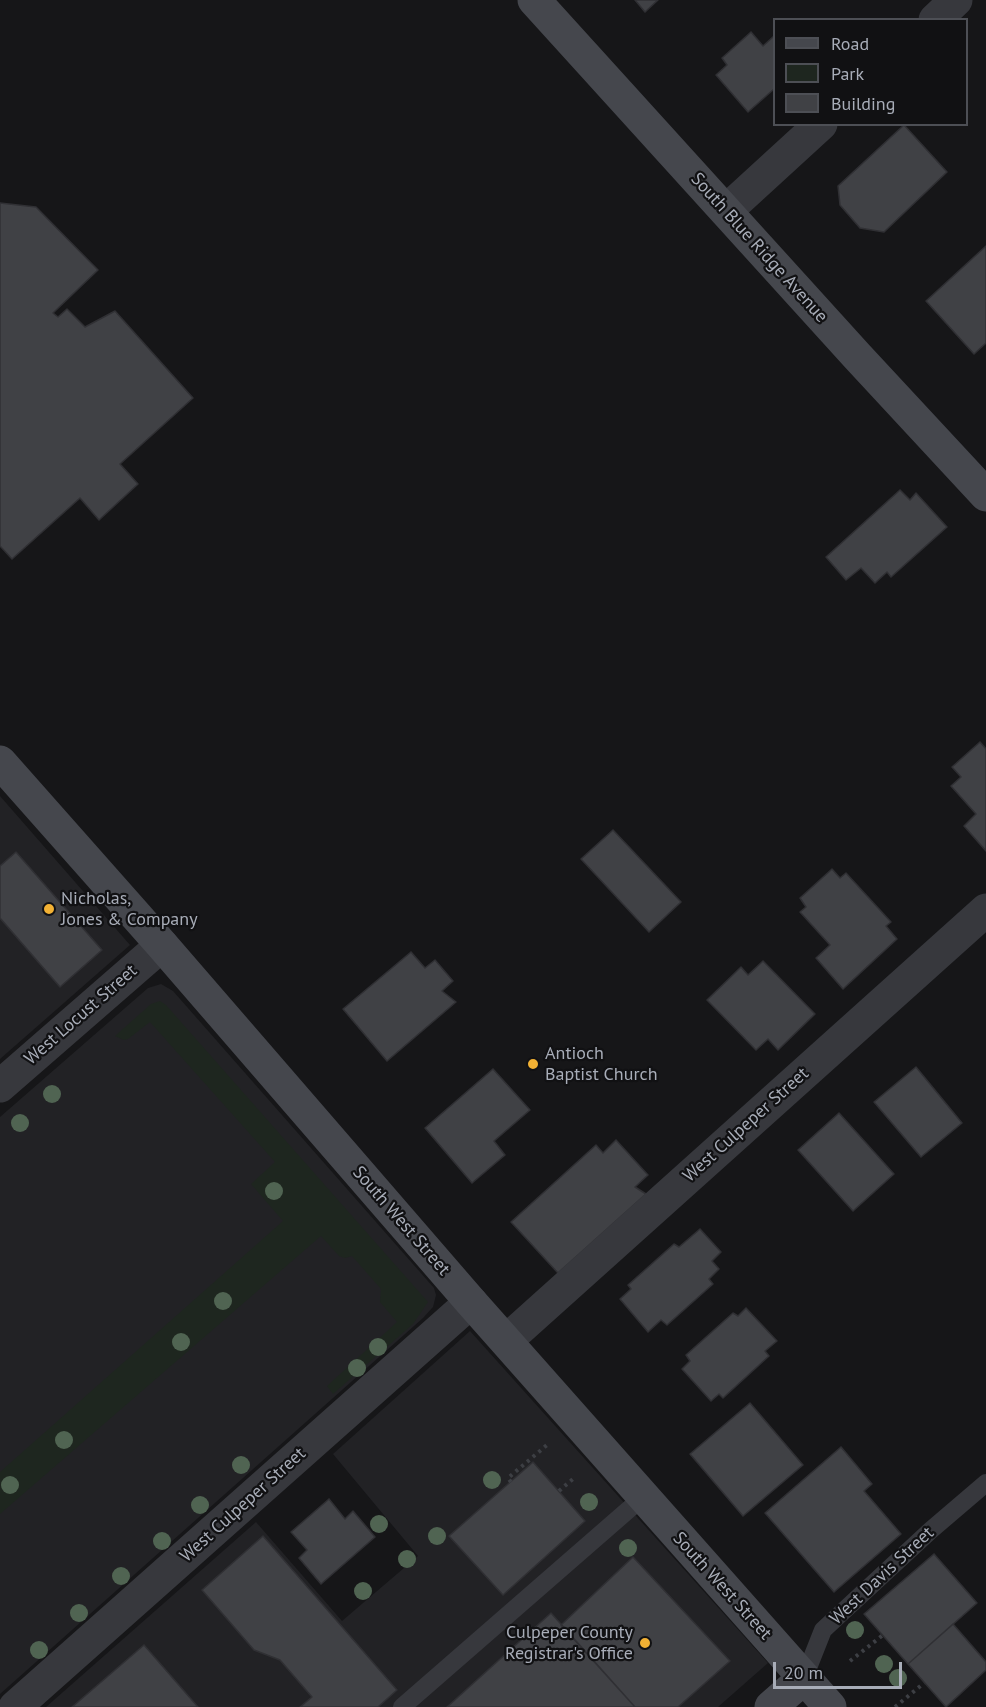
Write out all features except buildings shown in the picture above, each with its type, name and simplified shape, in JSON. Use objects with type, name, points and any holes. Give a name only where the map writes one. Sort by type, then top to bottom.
[{"type":"street","name":"South Blue Ridge Avenue","points":[[534,0],[986,495]]},
{"type":"street","points":[[937,18],[956,0]]},
{"type":"street","points":[[726,211],[819,126]]},
{"type":"street","name":"South West Street","points":[[0,762],[471,1302],[830,1707]]},
{"type":"street","name":"West Culpeper Street","points":[[506,1341],[986,910]]},
{"type":"street","name":"West Locust Street","points":[[0,1086],[162,945]]},
{"type":"street","name":"West Culpeper Street","points":[[15,1707],[471,1302]]},
{"type":"street","name":"West Davis Street","points":[[771,1707],[804,1678]]},
{"type":"lane","name":"West Davis Street","points":[[804,1678],[824,1630],[931,1530],[986,1483]]},
{"type":"lane","points":[[402,1707],[643,1497]]},
{"type":"path","points":[[511,1482],[508,1478],[555,1438]]},
{"type":"path","points":[[559,1491],[583,1471]]},
{"type":"path","points":[[850,1661],[883,1635]]},
{"type":"path","points":[[895,1707],[924,1683]]},
{"type":"shaded area","points":[[0,796],[130,945],[0,1059]]},
{"type":"shaded area","points":[[161,984],[173,991],[434,1288],[436,1295],[433,1307],[423,1318],[0,1694],[0,1117],[148,988]]},
{"type":"shaded area","points":[[470,1331],[768,1663],[718,1707],[46,1707],[256,1522],[342,1621],[418,1556],[333,1454]]},
{"type":"green space","points":[[160,1001],[166,1005],[428,1302],[413,1324],[333,1394],[327,1386],[397,1322],[380,1302],[381,1289],[352,1256],[345,1258],[339,1256],[321,1236],[0,1514],[0,1472],[283,1221],[251,1184],[275,1162],[150,1022],[128,1039],[124,1040],[115,1036],[151,1004]]},
{"type":"place","name":"Nicholas, Jones & Company","points":[[49,909]]},
{"type":"place","name":"Antioch Baptist Church","points":[[533,1064]]},
{"type":"place","name":"Culpeper County Registrar's Office","points":[[645,1643]]}]
